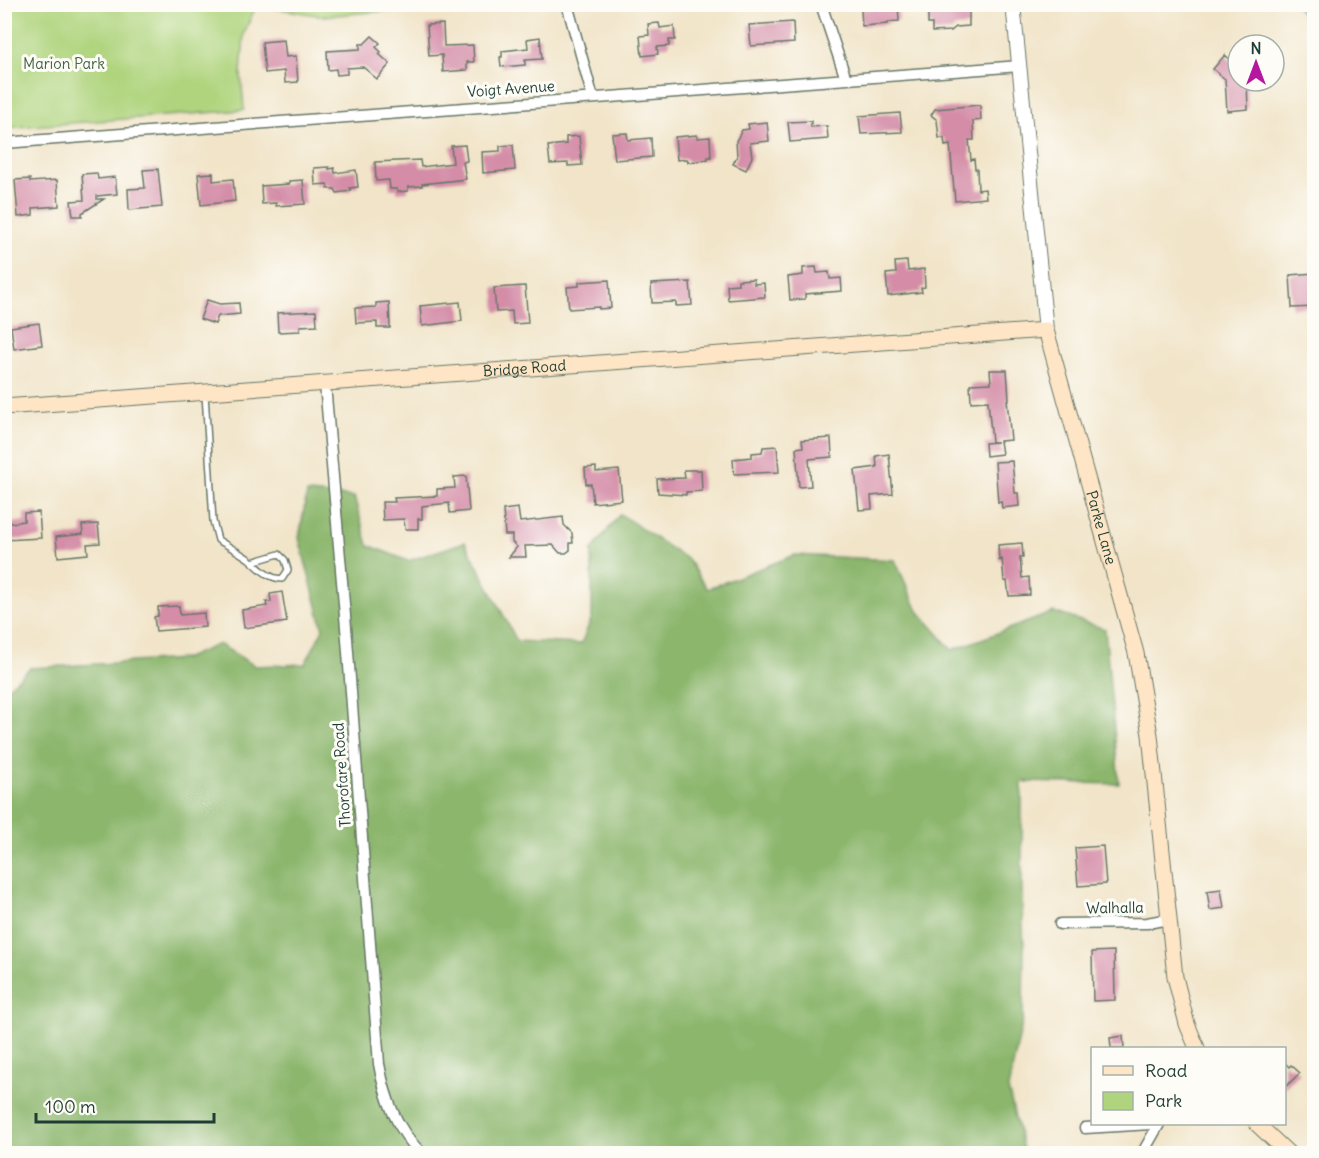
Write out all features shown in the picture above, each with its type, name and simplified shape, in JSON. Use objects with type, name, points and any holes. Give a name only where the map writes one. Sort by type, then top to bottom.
[{"type":"main road","name":"Bridge Road","points":[[4,407],[1046,330]]},
{"type":"main road","name":"Parke Lane","points":[[1046,330],[1136,653],[1150,735],[1179,999],[1186,1024],[1197,1047]]},
{"type":"main road","points":[[1258,1125],[1289,1154]]},
{"type":"street","points":[[567,4],[593,98]]},
{"type":"street","points":[[821,4],[846,79]]},
{"type":"street","name":"Parke Lane","points":[[1013,4],[1046,330]]},
{"type":"street","name":"Voigt Avenue","points":[[4,143],[1020,66]]},
{"type":"street","name":"Thorofare Road","points":[[325,384],[379,1064],[383,1088],[396,1119],[422,1154]]},
{"type":"street","name":"Walhalla","points":[[1060,924],[1147,923],[1169,919]]},
{"type":"street","points":[[1085,1128],[1134,1125]]},
{"type":"street","points":[[1142,1154],[1158,1125]]},
{"type":"lane","points":[[205,392],[213,521],[218,540],[252,561],[273,578],[282,579],[288,570],[285,560],[279,554],[252,561]]},
{"type":"green space","name":"Marion Park","points":[[5,4],[410,4],[411,9],[322,16],[256,5],[244,34],[241,74],[244,110],[5,128]]},
{"type":"green space","points":[[307,493],[354,497],[368,545],[408,561],[465,542],[517,641],[581,644],[592,617],[592,550],[620,514],[688,560],[707,589],[795,555],[895,560],[918,611],[952,650],[1054,612],[1105,629],[1119,784],[1022,782],[1023,1019],[1008,1089],[1024,1153],[5,1153],[4,691],[30,668],[184,659],[219,644],[255,666],[305,664],[323,629],[299,538]]},
{"type":"water","points":[[1296,5],[1314,5],[1314,30]]},
{"type":"building","points":[[898,4],[899,21],[862,26],[861,10],[874,9],[874,6]]},
{"type":"building","points":[[928,5],[960,5],[960,10],[969,10],[969,26],[956,27],[951,31],[932,32],[932,24],[928,24]]},
{"type":"building","points":[[793,22],[794,43],[751,46],[749,25]]},
{"type":"building","points":[[659,23],[660,28],[674,26],[675,40],[669,40],[669,46],[657,47],[658,54],[642,56],[640,36],[649,35],[648,24]]},
{"type":"building","points":[[443,24],[444,46],[473,45],[474,62],[467,62],[467,70],[443,72],[442,55],[429,56],[427,25]]},
{"type":"building","points":[[372,36],[380,43],[376,47],[381,52],[379,54],[390,64],[377,79],[363,67],[347,68],[347,74],[337,75],[336,69],[328,70],[327,51],[360,49],[360,44],[364,44]]},
{"type":"building","points":[[540,37],[542,59],[525,60],[525,65],[501,67],[502,51],[528,48],[527,39]]},
{"type":"building","points":[[284,40],[286,57],[296,56],[298,82],[285,83],[284,71],[265,73],[262,42]]},
{"type":"building","points":[[1226,56],[1226,93],[1247,93],[1248,109],[1227,111],[1225,79],[1213,69]]},
{"type":"building","points":[[980,105],[981,120],[973,121],[974,140],[969,140],[971,160],[974,159],[975,169],[977,169],[978,190],[985,189],[986,198],[955,201],[950,145],[945,146],[944,138],[939,138],[937,120],[931,115],[935,109]]},
{"type":"building","points":[[900,113],[902,132],[861,134],[859,116]]},
{"type":"building","points":[[811,121],[811,127],[827,126],[828,139],[790,142],[788,122]]},
{"type":"building","points":[[767,122],[769,141],[750,143],[752,157],[746,170],[733,164],[737,156],[736,141],[742,130],[749,129],[748,124]]},
{"type":"building","points":[[627,133],[628,140],[651,138],[652,157],[615,160],[612,134]]},
{"type":"building","points":[[697,135],[697,138],[710,137],[711,157],[688,162],[687,159],[677,160],[675,137]]},
{"type":"building","points":[[579,136],[582,165],[550,164],[548,146],[566,144],[566,137]]},
{"type":"building","points":[[465,145],[467,161],[463,162],[466,179],[422,184],[422,186],[408,187],[408,191],[397,192],[397,189],[390,189],[389,180],[376,181],[375,162],[420,160],[421,167],[453,163],[451,146]]},
{"type":"building","points":[[513,145],[515,170],[483,173],[482,152],[500,151],[500,146]]},
{"type":"building","points":[[329,167],[329,169],[334,168],[335,173],[356,170],[358,187],[350,188],[351,191],[337,193],[335,189],[328,189],[327,184],[315,185],[314,168]]},
{"type":"building","points":[[158,169],[162,207],[129,210],[128,189],[145,188],[143,170]]},
{"type":"building","points":[[97,173],[98,179],[115,177],[117,194],[97,196],[97,199],[104,199],[82,213],[82,216],[73,216],[71,201],[84,200],[82,174]]},
{"type":"building","points":[[213,173],[213,181],[233,179],[235,201],[201,205],[198,174]]},
{"type":"building","points":[[30,179],[30,182],[57,180],[59,206],[33,208],[33,215],[18,217],[15,180]]},
{"type":"building","points":[[303,180],[305,204],[276,206],[276,203],[262,204],[261,186],[289,184],[289,181]]},
{"type":"building","points":[[907,261],[908,271],[924,269],[925,287],[921,288],[922,292],[888,296],[886,274],[896,273],[895,262]]},
{"type":"building","points":[[816,267],[817,273],[829,272],[830,279],[841,278],[842,291],[805,294],[805,299],[790,300],[788,277],[803,275],[803,268]]},
{"type":"building","points":[[1314,273],[1314,307],[1292,308],[1290,275]]},
{"type":"building","points":[[754,279],[754,284],[764,283],[765,297],[728,300],[727,285],[738,284],[738,280]]},
{"type":"building","points":[[609,280],[611,308],[569,309],[567,287],[579,286],[579,282]]},
{"type":"building","points":[[690,282],[692,305],[676,306],[676,302],[652,303],[651,284]]},
{"type":"building","points":[[525,286],[528,323],[513,324],[512,311],[496,312],[494,288]]},
{"type":"building","points":[[207,300],[220,304],[239,303],[240,314],[218,316],[215,324],[200,319]]},
{"type":"building","points":[[389,302],[390,328],[377,328],[377,322],[356,323],[355,308],[376,307],[376,303]]},
{"type":"building","points":[[460,302],[462,321],[422,326],[420,306]]},
{"type":"building","points":[[316,311],[317,325],[300,326],[300,331],[278,332],[277,313]]},
{"type":"building","points":[[39,323],[42,345],[14,349],[11,327]]},
{"type":"building","points":[[990,370],[1007,370],[1011,440],[1000,441],[1002,454],[986,456],[985,443],[997,442],[992,442],[988,401],[971,402],[970,384],[991,383]]},
{"type":"building","points":[[831,438],[832,457],[809,459],[811,486],[799,487],[796,448],[803,447],[802,440]]},
{"type":"building","points":[[777,446],[779,472],[734,474],[733,459],[752,457],[752,453],[762,452],[763,447]]},
{"type":"building","points":[[889,454],[893,494],[871,496],[872,509],[859,510],[855,470],[877,467],[876,456]]},
{"type":"building","points":[[1012,461],[1015,493],[1018,493],[1019,506],[1002,508],[1001,501],[998,502],[995,462]]},
{"type":"building","points":[[596,467],[596,472],[619,470],[622,500],[593,503],[591,484],[586,484],[585,468]]},
{"type":"building","points":[[684,470],[701,470],[702,491],[686,492],[686,495],[658,493],[657,479],[685,478]]},
{"type":"building","points":[[466,476],[469,511],[450,513],[449,503],[422,506],[422,519],[418,519],[418,529],[405,529],[404,519],[383,520],[382,502],[395,502],[394,498],[437,496],[437,489],[455,488],[454,477]]},
{"type":"building","points":[[518,508],[520,522],[563,517],[564,525],[572,533],[573,543],[570,543],[570,550],[560,553],[553,545],[525,546],[526,557],[509,557],[517,547],[512,542],[512,535],[505,535],[503,510]]},
{"type":"building","points":[[39,512],[41,538],[4,540],[4,524],[24,521],[24,513]]},
{"type":"building","points":[[98,524],[100,543],[87,544],[88,554],[58,557],[56,537],[83,534],[82,525]]},
{"type":"building","points":[[1022,543],[1023,557],[1020,557],[1022,578],[1029,577],[1030,595],[1009,596],[1007,581],[1004,581],[1002,559],[999,560],[998,545]]},
{"type":"building","points":[[282,592],[287,622],[244,628],[242,610],[267,606],[266,602],[271,602],[270,594]]},
{"type":"building","points":[[179,606],[180,615],[204,613],[205,627],[156,631],[154,617],[158,616],[158,607]]},
{"type":"building","points":[[1103,846],[1106,884],[1078,886],[1075,848]]},
{"type":"building","points":[[1221,889],[1224,908],[1210,910],[1207,891]]},
{"type":"building","points":[[1114,951],[1115,1000],[1093,1001],[1092,952]]},
{"type":"building","points":[[1123,1036],[1124,1047],[1111,1047],[1110,1038]]},
{"type":"building","points":[[1286,1064],[1289,1067],[1291,1065],[1300,1073],[1286,1086]]}]
